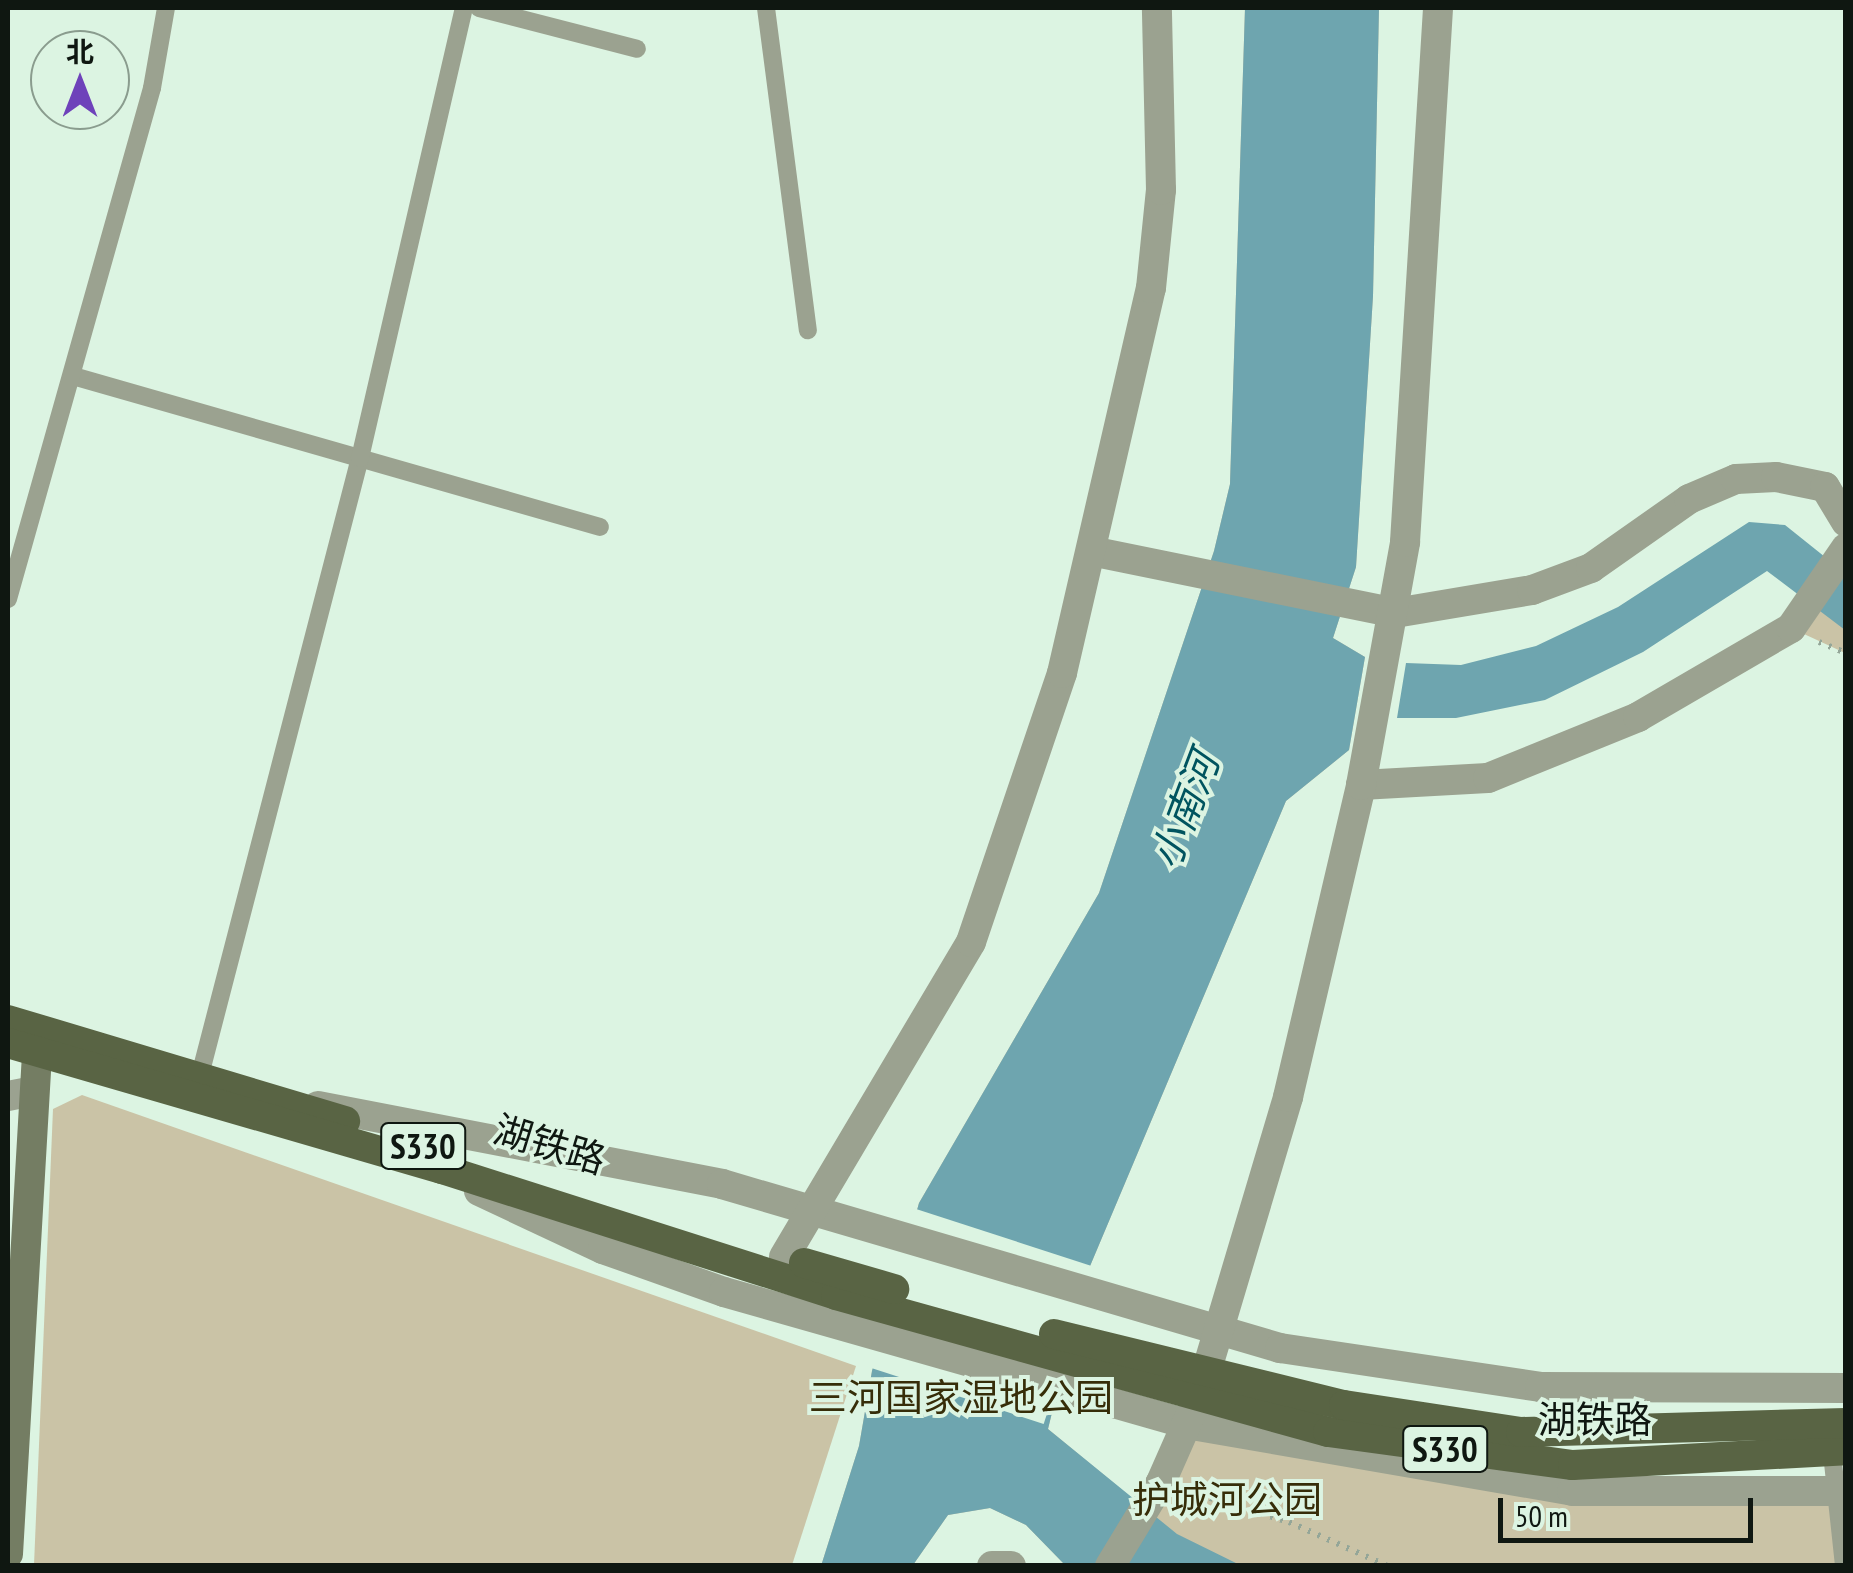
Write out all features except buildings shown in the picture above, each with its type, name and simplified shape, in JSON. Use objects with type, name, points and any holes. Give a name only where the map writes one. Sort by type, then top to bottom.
[{"type":"main road","name":"湖铁路","points":[[8,1020],[784,1257],[836,1297]]},
{"type":"main road","name":"湖铁路","points":[[8,1044],[418,1162],[836,1297],[1066,1348],[1201,1385],[1522,1432],[1838,1437]]},
{"type":"street","points":[[784,1257],[971,942],[1057,691],[1151,288],[1161,190],[1157,8]]},
{"type":"street","points":[[1110,1566],[1160,1482],[1201,1385],[1288,1097],[1362,785],[1395,613],[1438,8]]},
{"type":"street","points":[[1091,550],[1193,568],[1395,613],[1513,594],[1592,568],[1689,499],[1736,479],[1788,478],[1825,487],[1846,522]]},
{"type":"street","points":[[1362,785],[1488,778],[1638,717],[1791,628],[1846,548]]},
{"type":"street","points":[[8,1554],[21,1093],[37,1054]]},
{"type":"street","points":[[271,1098],[614,1159],[812,1211],[1280,1348],[1540,1387],[1846,1388]]},
{"type":"street","points":[[836,1297],[1079,1394],[1186,1424],[1572,1491],[1841,1492]]},
{"type":"street","points":[[992,1566],[1011,1566]]},
{"type":"lane","points":[[8,599],[152,88],[166,8]]},
{"type":"lane","points":[[199,1079],[360,458],[464,8]]},
{"type":"lane","points":[[479,8],[637,49]]},
{"type":"lane","points":[[766,8],[808,330]]},
{"type":"lane","points":[[73,376],[600,527]]},
{"type":"lane","points":[[1838,1437],[1844,1566]]},
{"type":"path","points":[[1160,1482],[1288,1522],[1388,1566]]},
{"type":"green space","name":"三河国家湿地公园","points":[[1245,8],[1379,8],[1373,296],[1356,567],[1333,638],[1365,657],[1349,750],[1286,801],[1085,1278],[1048,1429],[1144,1508],[1186,1424],[1572,1491],[1836,1492],[1845,1565],[1065,1565],[1026,1525],[990,1508],[948,1515],[913,1565],[821,1566],[859,1446],[872,1371],[919,1203],[1099,893],[1214,551],[1230,484]]},
{"type":"green space","points":[[1845,548],[1845,653],[1791,628]]},
{"type":"green space","points":[[82,1095],[856,1366],[792,1565],[34,1565],[53,1109]]},
{"type":"water","name":"三河国家湿地公园","points":[[1245,8],[1379,8],[1373,296],[1356,567],[1333,638],[1365,657],[1349,750],[1286,801],[1085,1278],[1048,1429],[1177,1534],[1240,1565],[1065,1565],[1026,1525],[990,1508],[948,1515],[913,1565],[821,1566],[859,1446],[872,1371],[919,1203],[1099,893],[1214,551],[1230,484]]},
{"type":"water","points":[[1749,522],[1785,525],[1840,569],[1845,563],[1845,630],[1767,571],[1643,652],[1545,700],[1456,718],[1397,718],[1406,663],[1461,665],[1536,646],[1618,607]]},
{"type":"pier","points":[[913,1208],[1095,1267],[1044,1424],[862,1365]]},
{"type":"water label","name":"小南河","points":[[1184,810]]},
{"type":"park label","name":"护城河公园","points":[[1227,1499]]}]
